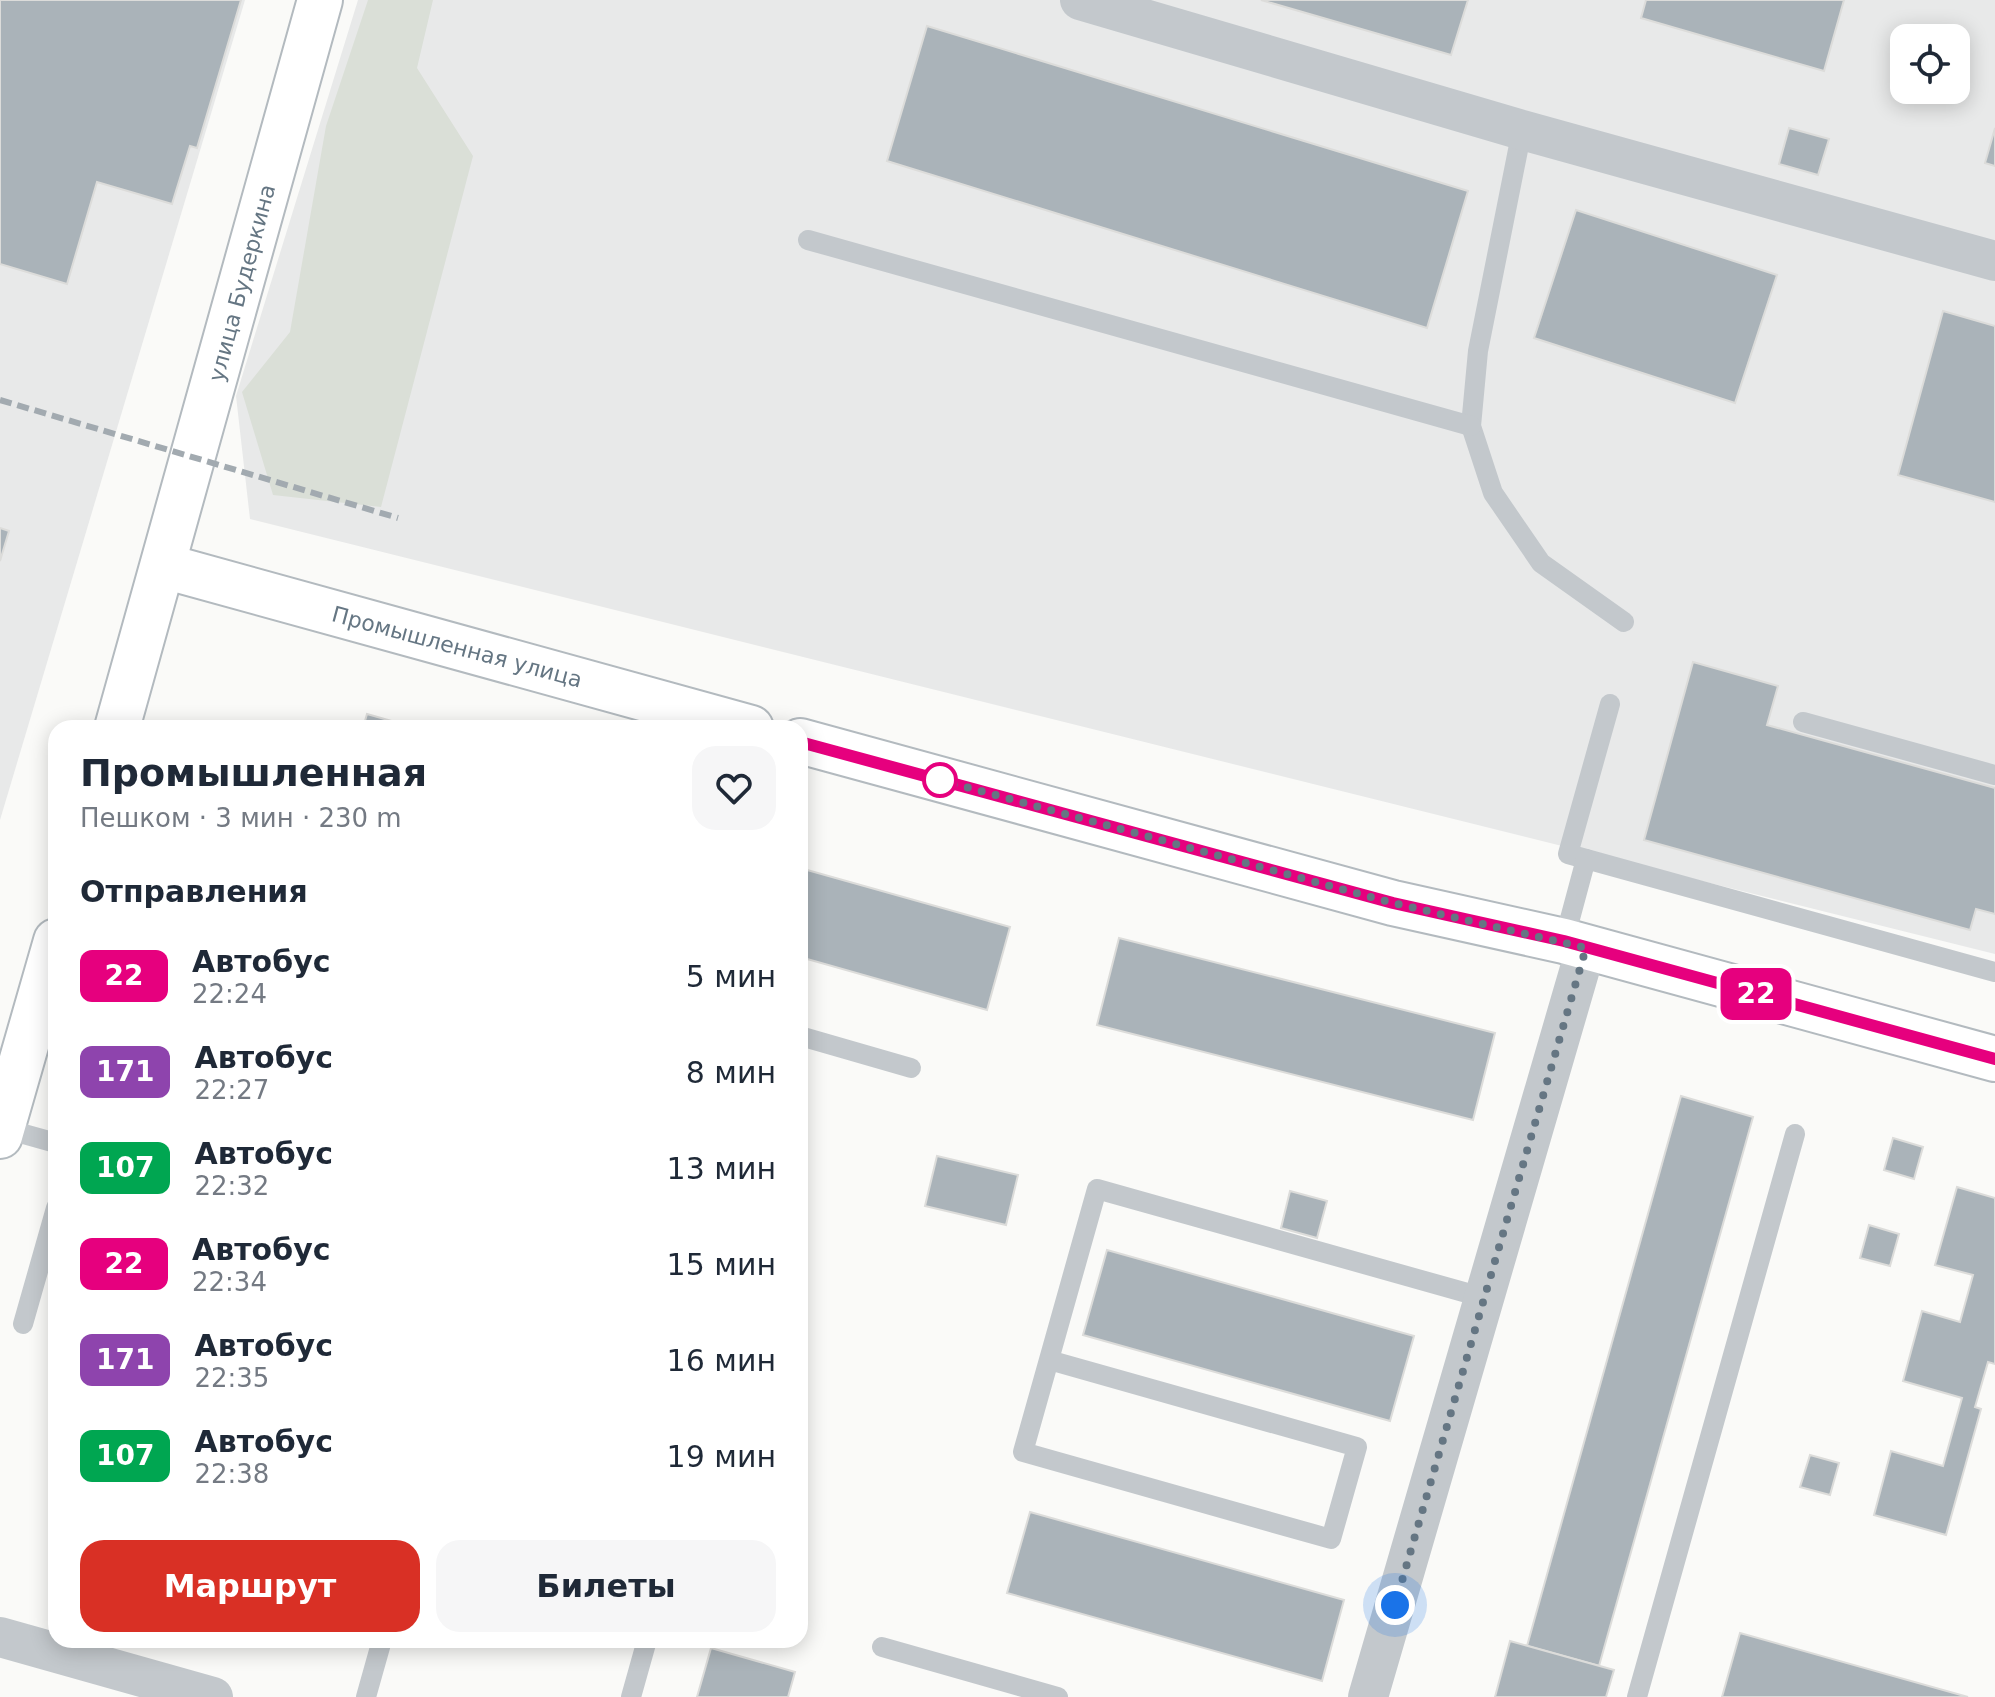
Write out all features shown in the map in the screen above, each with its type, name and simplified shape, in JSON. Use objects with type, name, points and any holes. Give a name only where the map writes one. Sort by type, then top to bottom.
[{"type":"main road","name":"улица Будеркина","points":[[119,720],[320,0]]},
{"type":"main road","name":"Промышленная улица","points":[[164,566],[698,720]]},
{"type":"main road","points":[[808,743],[1393,903],[1575,945],[1995,1059]]},
{"type":"main road","points":[[1,1132],[48,969]]},
{"type":"street","points":[[1080,0],[1522,130],[1995,261]]},
{"type":"street","points":[[1368,1697],[1485,1298],[1575,945]]},
{"type":"street","points":[[0,1637],[213,1697]]},
{"type":"lane","points":[[1522,130],[1478,351],[1471,426],[1493,493],[1541,563],[1624,622]]},
{"type":"lane","points":[[808,240],[1471,426]]},
{"type":"lane","points":[[1610,704],[1568,854],[1995,972]]},
{"type":"lane","points":[[1803,722],[1995,775]]},
{"type":"lane","points":[[1575,945],[1586,859]]},
{"type":"lane","points":[[808,1038],[911,1068]]},
{"type":"lane","points":[[1,1132],[48,1141]]},
{"type":"lane","points":[[1637,1697],[1795,1134]]},
{"type":"lane","points":[[1049,1360],[1357,1447],[1331,1539],[1023,1452],[1097,1189],[1485,1298]]},
{"type":"lane","points":[[23,1324],[48,1236]]},
{"type":"lane","points":[[882,1647],[1058,1697]]},
{"type":"lane","points":[[366,1697],[380,1648]]},
{"type":"lane","points":[[631,1697],[645,1648]]},
{"type":"shaded area","points":[[0,0],[245,0],[0,820]]},
{"type":"shaded area","points":[[358,0],[1995,0],[1995,954],[250,519],[236,396]]},
{"type":"shaded area","points":[[368,0],[433,0],[417,68],[473,156],[381,507],[273,495],[242,392],[290,332],[326,126]]},
{"type":"building","points":[[0,0],[241,0],[197,148],[190,146],[172,204],[97,182],[67,284],[0,264]]},
{"type":"building","points":[[1261,0],[1468,0],[1451,55]]},
{"type":"building","points":[[1646,0],[1844,0],[1824,71],[1641,18]]},
{"type":"building","points":[[927,26],[1468,191],[1427,328],[887,161]]},
{"type":"building","points":[[1789,128],[1829,139],[1818,175],[1779,164]]},
{"type":"building","points":[[1995,128],[1995,166],[1985,163]]},
{"type":"building","points":[[1576,210],[1777,275],[1735,403],[1534,338]]},
{"type":"building","points":[[1943,311],[1995,326],[1995,502],[1898,475]]},
{"type":"building","points":[[0,528],[9,531],[0,561]]},
{"type":"building","points":[[1693,662],[1778,686],[1767,725],[1995,788],[1995,914],[1976,909],[1970,930],[1644,840]]},
{"type":"building","points":[[367,714],[388,720],[365,720]]},
{"type":"building","points":[[808,870],[1010,927],[987,1010],[808,959]]},
{"type":"building","points":[[1119,938],[1495,1033],[1473,1120],[1097,1025]]},
{"type":"building","points":[[1681,1096],[1753,1117],[1599,1666],[1527,1646]]},
{"type":"building","points":[[1893,1138],[1923,1147],[1914,1179],[1884,1170]]},
{"type":"building","points":[[937,1156],[1018,1175],[1006,1225],[925,1206]]},
{"type":"building","points":[[1957,1187],[1995,1198],[1995,1364],[1988,1362],[1975,1407],[1981,1409],[1946,1535],[1874,1515],[1891,1451],[1943,1466],[1962,1398],[1903,1381],[1922,1311],[1960,1322],[1973,1275],[1935,1265]]},
{"type":"building","points":[[1290,1191],[1327,1201],[1317,1238],[1281,1228]]},
{"type":"building","points":[[1869,1225],[1899,1234],[1890,1266],[1860,1258]]},
{"type":"building","points":[[1107,1250],[1414,1336],[1390,1421],[1083,1335]]},
{"type":"building","points":[[1810,1455],[1839,1463],[1830,1495],[1800,1487]]},
{"type":"building","points":[[1030,1512],[1344,1600],[1322,1681],[1007,1593]]},
{"type":"building","points":[[1740,1633],[1968,1697],[1722,1697]]},
{"type":"building","points":[[1510,1641],[1614,1670],[1606,1697],[1495,1697]]},
{"type":"building","points":[[711,1648],[795,1672],[788,1697],[697,1697]]},
{"type":"railway","points":[[0,400],[398,518]]},
{"type":"bus line","name":"22","points":[[808,744],[1393,903],[1564,941],[1995,1059]]},
{"type":"route","points":[[940,780],[1393,903],[1586,948],[1395,1605]]}]
